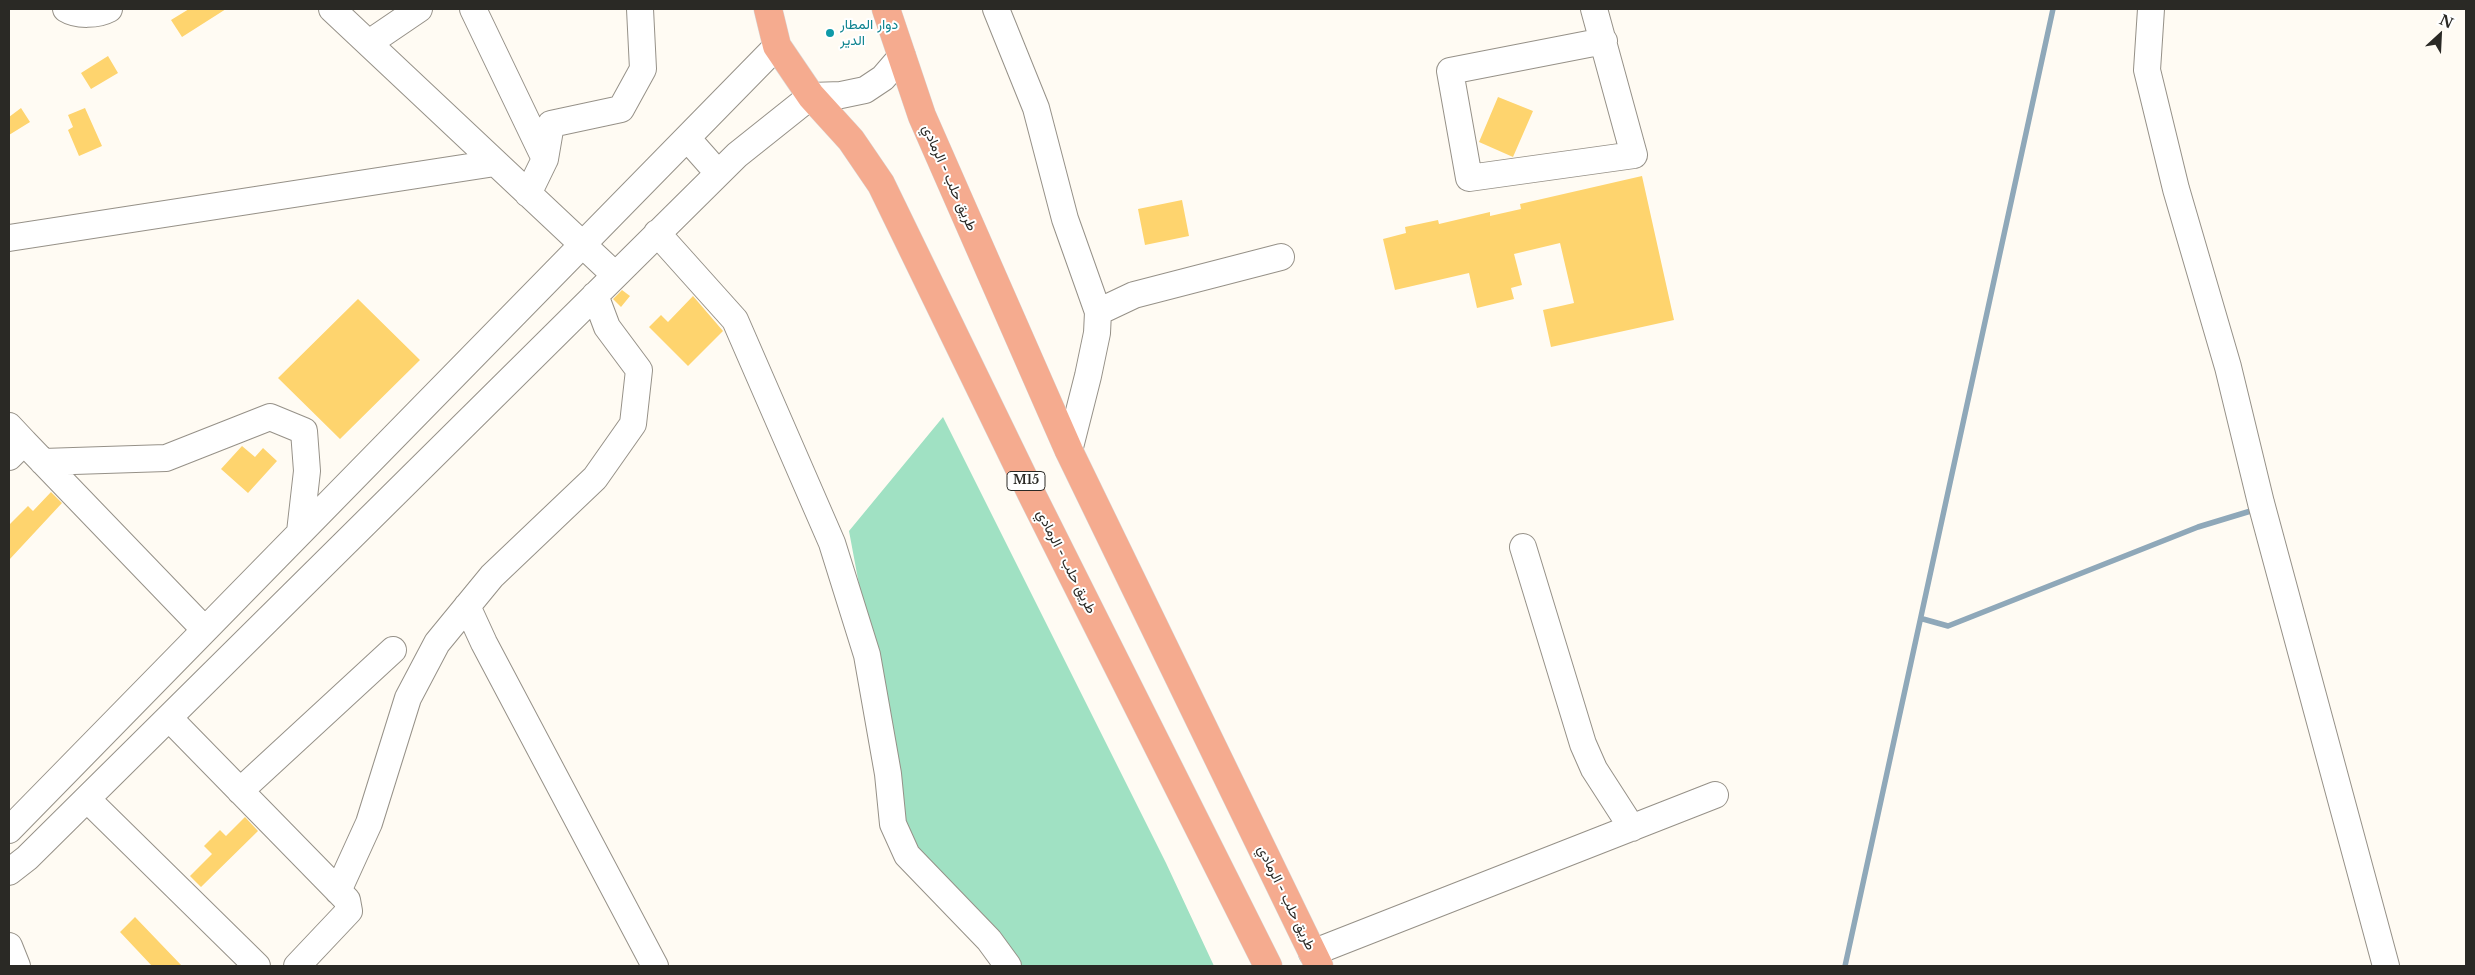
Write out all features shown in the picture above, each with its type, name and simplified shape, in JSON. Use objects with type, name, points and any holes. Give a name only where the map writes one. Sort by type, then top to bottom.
[{"type":"highway","name":"طريق حلب - الرمادي","points":[[768,9],[778,46],[811,96],[851,140],[881,184],[1033,497],[1268,966]]},
{"type":"highway","name":"طريق حلب - الرمادي","points":[[886,9],[922,116],[1069,451],[1316,960]]},
{"type":"street","points":[[66,9],[72,13],[102,13],[109,9]]},
{"type":"street","points":[[332,9],[615,276]]},
{"type":"street","points":[[369,43],[419,9]]},
{"type":"street","points":[[473,9],[545,159]]},
{"type":"street","points":[[528,194],[545,159],[551,124],[621,109],[643,69],[640,9]]},
{"type":"street","points":[[996,9],[1036,108],[1065,219],[1098,312],[1097,332],[1088,376],[1069,451]]},
{"type":"street","points":[[1594,9],[1604,41],[1634,154],[1469,178],[1450,71],[1604,41]]},
{"type":"street","points":[[2151,9],[2147,70],[2176,190],[2228,367],[2261,503],[2386,966]]},
{"type":"street","points":[[9,830],[778,46]]},
{"type":"street","points":[[9,872],[27,858],[87,799],[737,155],[811,96],[841,95],[865,90],[883,78],[902,56]]},
{"type":"street","points":[[687,138],[718,173]]},
{"type":"street","points":[[9,238],[495,163]]},
{"type":"street","points":[[658,233],[735,320],[832,543],[867,655],[888,774],[893,824],[907,855],[989,940],[1008,966]]},
{"type":"street","points":[[1098,312],[1134,295],[1281,257]]},
{"type":"street","points":[[338,891],[369,823],[408,698],[437,643],[492,576],[595,478],[633,424],[639,370],[607,327],[595,295]]},
{"type":"street","points":[[43,462],[166,458],[270,416],[304,431],[307,471],[300,532]]},
{"type":"street","points":[[14,442],[43,462],[205,630]]},
{"type":"street","points":[[1523,548],[1583,744],[1594,769],[1632,828]]},
{"type":"street","points":[[467,606],[489,652],[655,966]]},
{"type":"street","points":[[240,791],[393,650]]},
{"type":"street","points":[[169,718],[347,900],[349,911],[297,966]]},
{"type":"street","points":[[1316,960],[1715,795]]},
{"type":"street","points":[[87,799],[257,966]]},
{"type":"street","points":[[9,946],[17,966]]},
{"type":"green space","points":[[943,417],[1166,863],[1214,966],[1021,966],[1010,948],[910,841],[898,793],[849,531]]},
{"type":"building","points":[[189,9],[226,9],[182,37],[171,20]]},
{"type":"building","points":[[108,56],[118,73],[91,89],[81,73]]},
{"type":"building","points":[[1498,97],[1533,111],[1513,157],[1479,142]]},
{"type":"building","points":[[21,108],[30,122],[9,135],[9,117]]},
{"type":"building","points":[[85,108],[102,146],[79,156],[68,130],[73,127],[68,115]]},
{"type":"building","points":[[1642,176],[1674,320],[1551,347],[1543,310],[1574,303],[1560,243],[1514,254],[1522,285],[1511,288],[1514,299],[1477,308],[1469,273],[1395,290],[1383,239],[1406,233],[1405,227],[1438,220],[1439,224],[1490,212],[1490,216],[1521,209],[1520,204]]},
{"type":"building","points":[[1182,200],[1189,236],[1145,245],[1138,209]]},
{"type":"building","points":[[622,290],[630,296],[621,307],[613,299]]},
{"type":"building","points":[[693,296],[723,331],[688,366],[649,327],[661,315],[668,322]]},
{"type":"building","points":[[358,299],[420,360],[340,439],[278,378]]},
{"type":"building","points":[[242,446],[255,457],[263,448],[277,461],[248,493],[221,469]]},
{"type":"building","points":[[51,492],[62,503],[9,560],[9,525],[28,506],[33,511]]},
{"type":"building","points":[[245,817],[258,831],[201,887],[190,876],[212,854],[204,846],[220,830],[226,836]]},
{"type":"building","points":[[135,917],[182,966],[152,966],[120,932]]},
{"type":"waterway","points":[[1845,966],[2053,9]]},
{"type":"waterway","points":[[1923,619],[1948,626],[2198,527],[2254,511]]},
{"type":"place","name":"دوار المطار الدير","points":[[830,33]]}]
